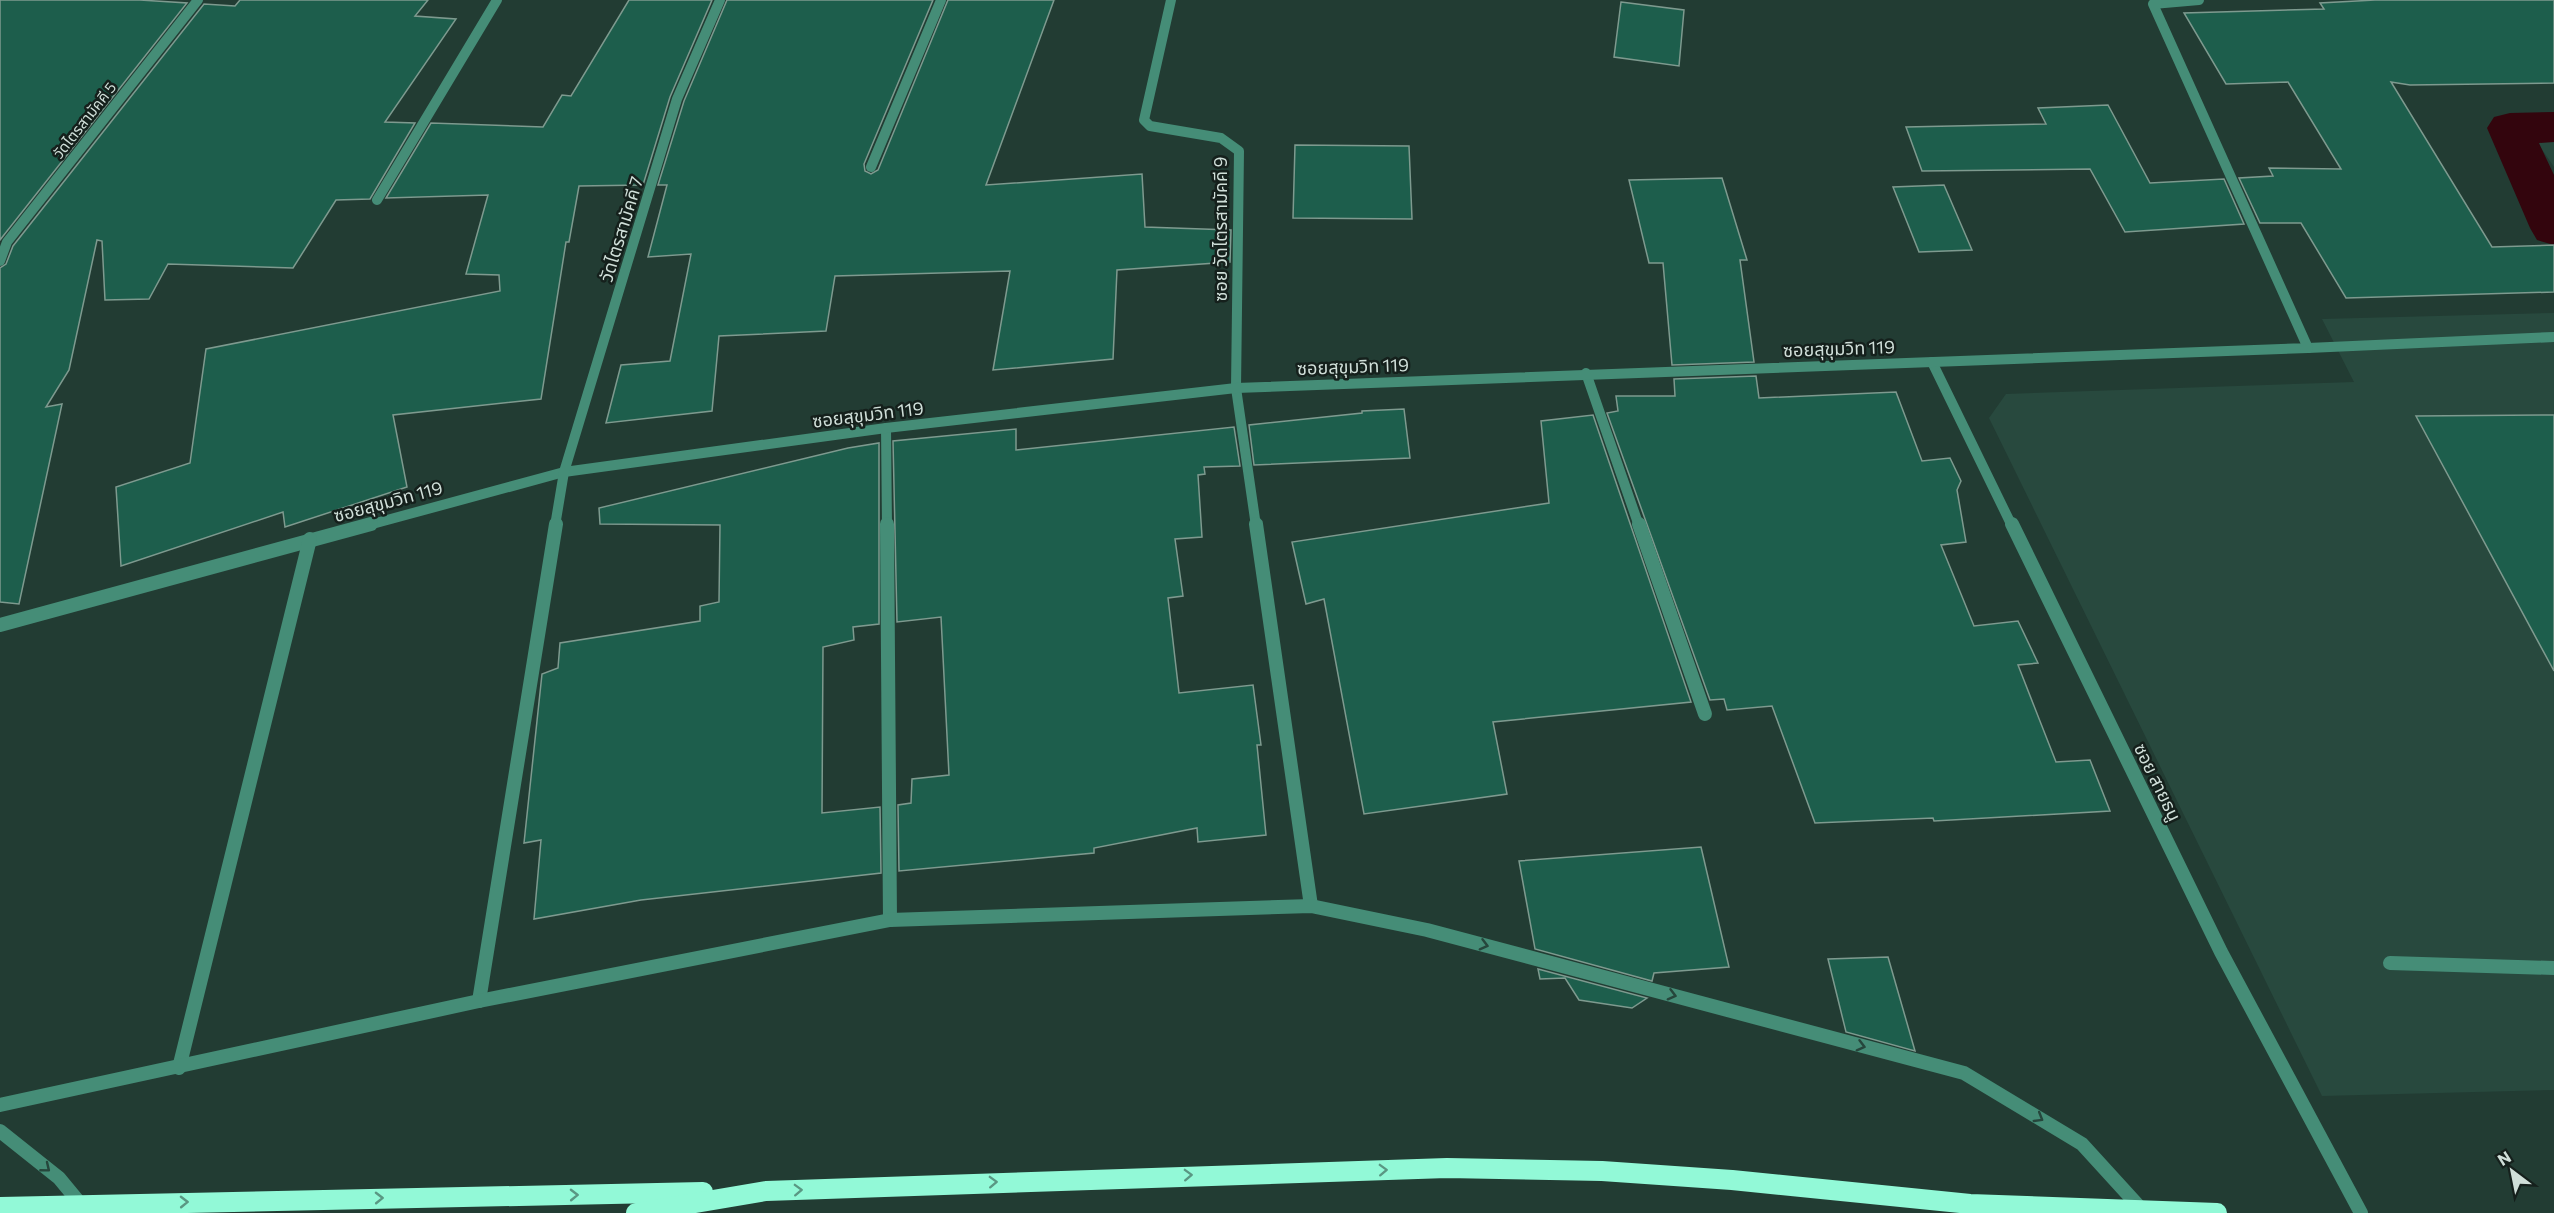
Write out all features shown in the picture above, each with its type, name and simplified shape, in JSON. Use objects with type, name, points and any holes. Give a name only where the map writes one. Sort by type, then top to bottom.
[{"type":"highway","points":[[0,1208],[766,1191],[1447,1168],[1602,1172],[1732,1180],[1971,1204],[2112,1211],[2217,1213]]},
{"type":"highway","points":[[636,1213],[766,1191]]},
{"type":"street","name":"วัดไตรสามัคคี 5","points":[[0,261],[7,242],[198,0]]},
{"type":"street","points":[[377,200],[497,0]]},
{"type":"street","name":"วัดไตรสามัคคี 7","points":[[479,1001],[564,472],[677,99],[720,0]]},
{"type":"street","points":[[871,167],[941,0]]},
{"type":"street","name":"ซอย วัดไตรสามัคคี 9","points":[[1172,0],[1144,120],[1150,126],[1221,138],[1230,142],[1239,151],[1236,388]]},
{"type":"street","points":[[2199,0],[2153,4],[2308,348]]},
{"type":"street","name":"ซอยสุขุมวิท 119","points":[[0,625],[310,539],[564,472],[886,428],[1236,388],[2554,337]]},
{"type":"street","name":"ซอย สายธนู","points":[[1932,362],[2221,952],[2361,1213]]},
{"type":"street","points":[[1586,373],[1705,714]]},
{"type":"street","points":[[1236,388],[1311,906]]},
{"type":"street","points":[[886,428],[890,920]]},
{"type":"street","points":[[178,1068],[310,539]]},
{"type":"street","points":[[0,1104],[178,1068],[479,1001],[890,920],[1311,906],[1427,930],[1964,1073],[2082,1144],[2145,1213]]},
{"type":"street","points":[[2390,963],[2554,968]]},
{"type":"street","points":[[0,1131],[59,1178],[88,1213]]},
{"type":"shaded area","points":[[2554,131],[2554,167],[2530,132]]},
{"type":"shaded area","points":[[2554,313],[2554,1090],[2322,1096],[1989,418],[2006,394],[2354,382],[2322,319]]},
{"type":"building","points":[[0,0],[140,0],[187,3],[0,240]]},
{"type":"building","points":[[240,0],[428,0],[415,16],[456,19],[385,122],[415,123],[370,199],[336,200],[293,268],[168,264],[149,299],[105,300],[102,241],[97,240],[69,370],[46,407],[62,404],[19,604],[0,602],[0,268],[6,264],[13,246],[204,4],[235,6]]},
{"type":"building","points":[[629,0],[712,0],[670,97],[643,185],[579,186],[569,242],[566,242],[541,399],[393,415],[407,487],[285,527],[283,512],[121,566],[116,487],[190,463],[206,349],[500,291],[499,275],[466,274],[488,195],[386,198],[431,123],[543,127],[562,95],[571,96]]},
{"type":"building","points":[[727,0],[933,0],[864,164],[865,171],[871,174],[878,170],[948,0],[1054,0],[986,185],[1142,174],[1145,227],[1231,230],[1230,262],[1117,270],[1113,359],[993,370],[1010,271],[835,276],[826,331],[719,336],[712,411],[606,423],[621,365],[670,361],[691,254],[648,257],[667,185],[658,185],[684,101]]},
{"type":"building","points":[[2375,0],[2554,0],[2554,83],[2410,85],[2391,82],[2492,247],[2554,245],[2554,292],[2346,298],[2301,223],[2260,223],[2239,178],[2273,176],[2269,168],[2341,169],[2288,82],[2226,84],[2184,13],[2324,9],[2320,3]]},
{"type":"building","points":[[1621,2],[1684,10],[1679,66],[1614,57]]},
{"type":"building","points":[[2108,105],[2150,183],[2224,179],[2244,224],[2125,232],[2090,169],[1922,171],[1906,127],[2046,124],[2038,108]]},
{"type":"building","points":[[1295,145],[1409,146],[1412,219],[1293,218]]},
{"type":"building","points":[[1722,178],[1747,260],[1740,260],[1754,362],[1672,365],[1663,263],[1649,263],[1629,180]]},
{"type":"building","points":[[1944,185],[1972,250],[1919,252],[1893,187]]},
{"type":"building","points":[[1756,376],[1759,398],[1896,392],[1922,461],[1950,458],[1961,481],[1957,490],[1966,542],[1941,545],[1974,626],[2018,621],[2038,663],[2018,665],[2056,762],[2090,760],[2110,811],[1934,821],[1933,818],[1815,823],[1772,706],[1727,710],[1724,699],[1710,700],[1607,413],[1618,411],[1616,396],[1675,396],[1674,379]]},
{"type":"building","points":[[1404,409],[1410,458],[1254,465],[1249,425],[1362,413],[1362,411]]},
{"type":"building","points":[[1593,415],[1691,702],[1493,722],[1507,794],[1364,814],[1324,599],[1306,604],[1292,542],[1549,503],[1541,421]]},
{"type":"building","points":[[2554,415],[2554,671],[2416,416]]},
{"type":"building","points":[[1234,427],[1240,466],[1204,467],[1205,474],[1198,475],[1202,537],[1175,539],[1183,596],[1168,598],[1179,693],[1253,685],[1261,745],[1257,745],[1266,835],[1198,842],[1197,828],[1094,848],[1094,853],[899,871],[898,805],[911,803],[912,779],[949,775],[941,617],[897,622],[893,441],[1016,429],[1016,450]]},
{"type":"building","points":[[879,443],[879,624],[853,627],[854,640],[823,647],[822,813],[880,807],[881,873],[641,900],[534,919],[541,840],[524,843],[542,674],[558,668],[560,643],[700,621],[700,606],[719,602],[720,525],[600,524],[599,508],[848,448]]},
{"type":"building","points":[[1701,847],[1729,967],[1654,973],[1652,981],[1535,949],[1519,861]]},
{"type":"building","points":[[1888,957],[1915,1051],[1846,1032],[1828,959]]},
{"type":"building","points":[[1538,969],[1647,998],[1632,1008],[1579,1000],[1565,978],[1540,979]]},
{"type":"waterway","points":[[2554,127],[2510,128],[2554,228]]}]
